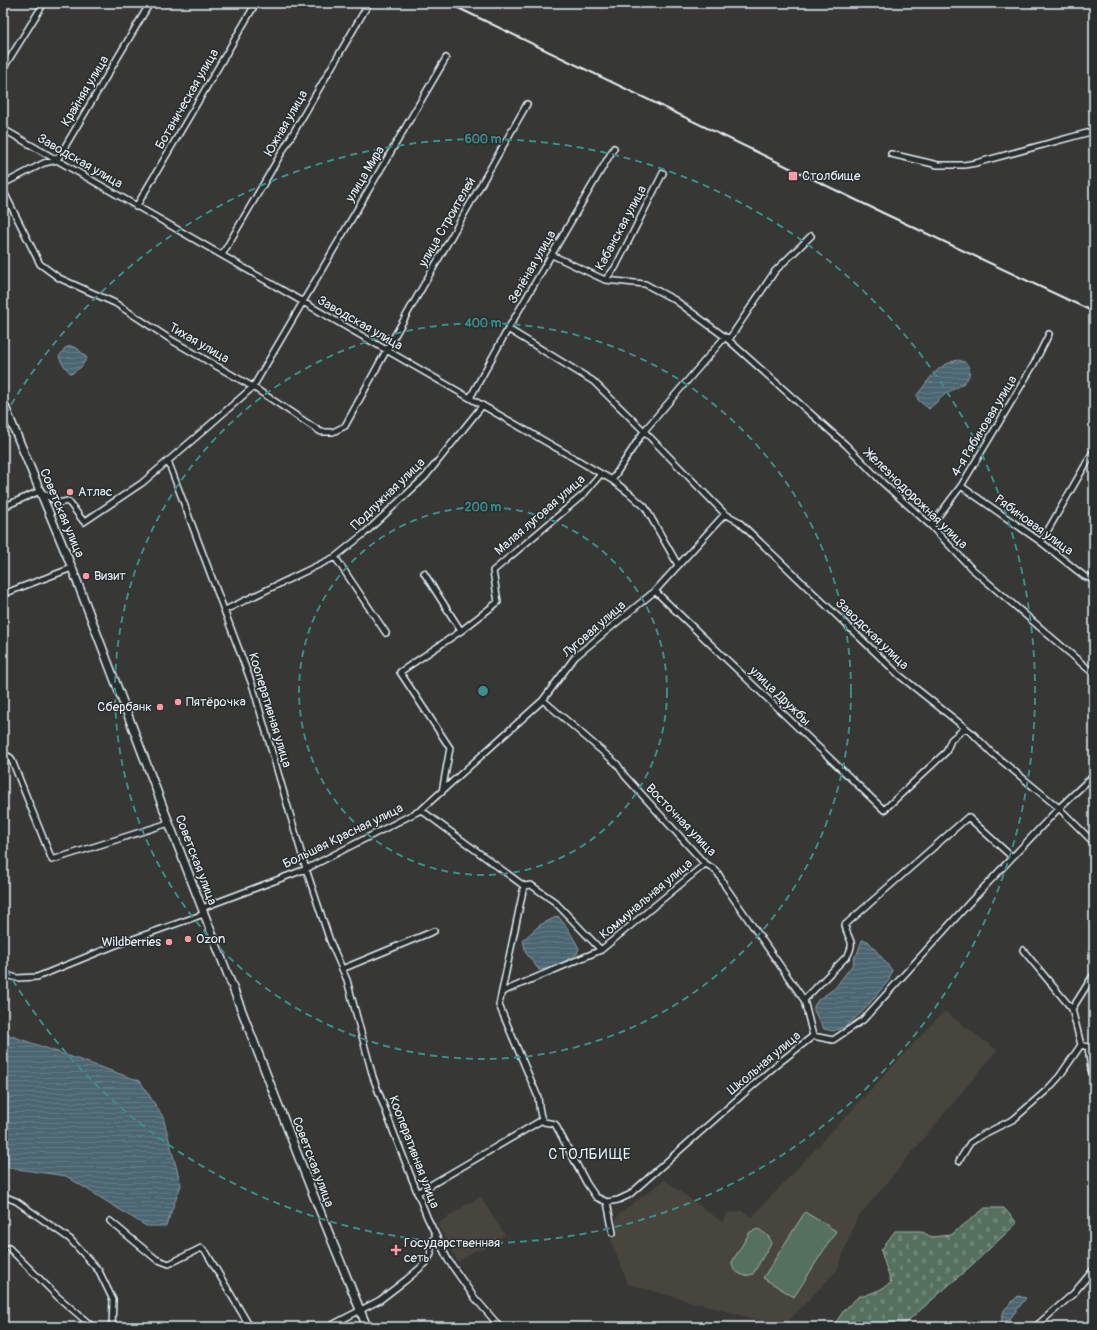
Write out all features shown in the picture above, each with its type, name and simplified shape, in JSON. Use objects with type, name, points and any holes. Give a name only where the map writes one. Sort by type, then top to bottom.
[{"type":"street","points":[[3,69],[44,3]]},
{"type":"street","name":"Крайняя улица","points":[[57,160],[150,3]]},
{"type":"street","name":"Ботаническая улица","points":[[136,207],[256,3]]},
{"type":"street","name":"Южная улица","points":[[222,255],[369,3]]},
{"type":"street","name":"улица Мира","points":[[302,301],[446,58]]},
{"type":"street","name":"улица Строителей","points":[[386,351],[527,104]]},
{"type":"street","name":"Заводская улица","points":[[3,129],[612,480],[645,507],[678,565]]},
{"type":"street","points":[[892,154],[938,165],[964,165],[1094,131]]},
{"type":"street","name":"Зелёная улица","points":[[470,398],[508,329],[614,148]]},
{"type":"street","points":[[3,184],[44,162],[57,160]]},
{"type":"street","name":"Кабанская улица","points":[[605,280],[615,268],[663,173]]},
{"type":"street","name":"Тихая улица","points":[[3,190],[40,264],[59,278],[115,303],[173,342],[253,387],[321,432],[333,432],[345,426],[386,351]]},
{"type":"street","points":[[612,480],[644,431],[725,337],[730,338],[775,271],[811,236]]},
{"type":"street","points":[[552,255],[605,280]]},
{"type":"street","name":"Кабанская улица","points":[[605,280],[645,284],[675,300],[725,337]]},
{"type":"street","points":[[3,507],[40,491],[58,504],[68,501],[84,522],[141,483],[253,387],[302,301]]},
{"type":"street","name":"Заводская улица","points":[[508,329],[593,381],[725,514],[738,521],[899,675],[973,734],[991,752],[1059,808],[1094,843]]},
{"type":"street","name":"4-я Рябиновая улица","points":[[931,526],[961,486],[1034,364],[1049,334]]},
{"type":"street","name":"Железнодорожная улица","points":[[725,337],[846,445],[883,483],[931,526],[971,568],[1094,674]]},
{"type":"street","name":"Советская улица","points":[[3,402],[72,568],[203,911],[367,1327]]},
{"type":"street","name":"Подлужная улица","points":[[225,610],[335,557],[365,533],[425,477],[482,406]]},
{"type":"street","points":[[1041,542],[1094,450]]},
{"type":"street","name":"Кооперативная улица","points":[[168,461],[225,610],[261,710],[306,869],[330,941],[347,980],[373,1077],[418,1193],[448,1260],[459,1278],[500,1327]]},
{"type":"street","name":"Малая луговая улица","points":[[442,792],[450,748],[400,672],[461,631],[498,602],[493,571],[584,494],[601,474]]},
{"type":"street","name":"Рябиновая улица","points":[[961,486],[1041,542],[1084,576],[1094,580]]},
{"type":"street","name":"Луговая улица","points":[[442,792],[543,700],[575,657],[655,591],[725,514]]},
{"type":"street","points":[[335,557],[386,633]]},
{"type":"street","points":[[3,594],[72,568]]},
{"type":"street","points":[[424,573],[461,631]]},
{"type":"street","name":"улица Дружбы","points":[[655,591],[884,810],[946,752],[951,740],[964,728]]},
{"type":"street","name":"Восточная улица","points":[[543,700],[616,764],[625,776],[705,864],[712,867],[719,873],[724,886],[804,1000],[813,1036]]},
{"type":"street","points":[[3,753],[11,758],[52,860],[169,823]]},
{"type":"street","name":"Школьная улица","points":[[607,1202],[618,1200],[629,1195],[776,1066],[813,1036],[833,1040],[863,1020],[1012,857],[1059,808],[1094,775]]},
{"type":"street","name":"Большая Красная улица","points":[[3,974],[17,978],[37,977],[306,869],[421,810],[442,792]]},
{"type":"street","name":"Коммунальная улица","points":[[421,810],[524,886],[531,885],[555,902],[601,950]]},
{"type":"street","points":[[804,1000],[848,955],[852,946],[845,925],[968,817],[1012,857]]},
{"type":"street","name":"Коммунальная улица","points":[[502,992],[601,950],[705,864]]},
{"type":"street","points":[[524,886],[499,1005],[538,1097],[542,1120]]},
{"type":"street","points":[[342,969],[434,931]]},
{"type":"street","points":[[959,1161],[970,1143],[982,1135],[1014,1120],[1048,1089],[1059,1078],[1080,1045],[1072,1009],[1023,950]]},
{"type":"street","points":[[1072,1009],[1094,974]]},
{"type":"street","points":[[1080,1045],[1088,1047],[1091,1070],[1094,1077]]},
{"type":"street","points":[[418,1193],[542,1120]]},
{"type":"street","points":[[542,1120],[544,1122],[555,1124],[587,1184],[596,1197],[607,1202],[613,1233]]},
{"type":"street","points":[[3,1196],[16,1201],[70,1239],[99,1271],[113,1300],[112,1327]]},
{"type":"street","points":[[110,1222],[156,1259],[169,1264],[201,1248],[206,1252],[250,1327]]},
{"type":"street","points":[[328,1327],[380,1300],[426,1263],[431,1254],[430,1242],[436,1236]]},
{"type":"street","points":[[9,1248],[58,1297],[93,1327]]},
{"type":"street","points":[[1035,1327],[1073,1294],[1094,1269]]},
{"type":"shaded area","points":[[944,1011],[997,1050],[856,1220],[837,1270],[783,1327],[628,1284],[611,1240],[618,1215],[664,1180],[722,1222],[727,1213],[742,1211],[752,1217]]},
{"type":"shaded area","points":[[480,1196],[505,1235],[481,1251],[478,1249],[458,1262],[437,1224]]},
{"type":"green space","points":[[985,1208],[1004,1208],[1017,1223],[972,1265],[903,1325],[900,1327],[833,1327],[844,1310],[859,1296],[864,1296],[879,1290],[891,1283],[881,1251],[895,1231],[921,1231],[931,1237],[951,1235]]},
{"type":"green space","points":[[805,1212],[836,1231],[794,1297],[763,1278]]},
{"type":"green space","points":[[758,1229],[768,1236],[771,1243],[753,1274],[745,1276],[734,1270],[732,1262],[750,1232]]},
{"type":"water","points":[[71,346],[78,349],[87,358],[81,367],[71,374],[59,357],[65,348]]},
{"type":"water","points":[[958,360],[968,365],[968,378],[961,385],[943,396],[929,409],[918,400],[917,395],[934,373],[944,365]]},
{"type":"water","points":[[558,916],[568,929],[579,948],[577,954],[553,968],[539,970],[526,953],[523,940],[540,925]]},
{"type":"water","points":[[862,940],[868,941],[892,970],[889,980],[864,1010],[845,1027],[833,1031],[824,1029],[814,1011],[814,1006],[818,1000],[835,988],[853,964]]},
{"type":"water","points":[[3,1033],[140,1081],[163,1117],[181,1185],[166,1226],[146,1226],[66,1176],[3,1167]]},
{"type":"water","points":[[1018,1296],[1026,1298],[1009,1320],[1001,1322],[1004,1310]]},
{"type":"railway","points":[[448,3],[883,213],[1094,312]]},
{"type":"place","name":"Столбище","points":[[793,176]]},
{"type":"place","name":"Атлас","points":[[70,492]]},
{"type":"place","name":"Визит","points":[[86,576]]},
{"type":"place","name":"Пятёрочка","points":[[178,702]]},
{"type":"place","name":"Сбербанк","points":[[160,707]]},
{"type":"place","name":"Ozon","points":[[188,939]]},
{"type":"place","name":"Wildberries","points":[[169,942]]},
{"type":"place","name":"Государственная сеть","points":[[396,1250]]},
{"type":"district","name":"СТОЛБИЩЕ","points":[[590,1154]]}]
